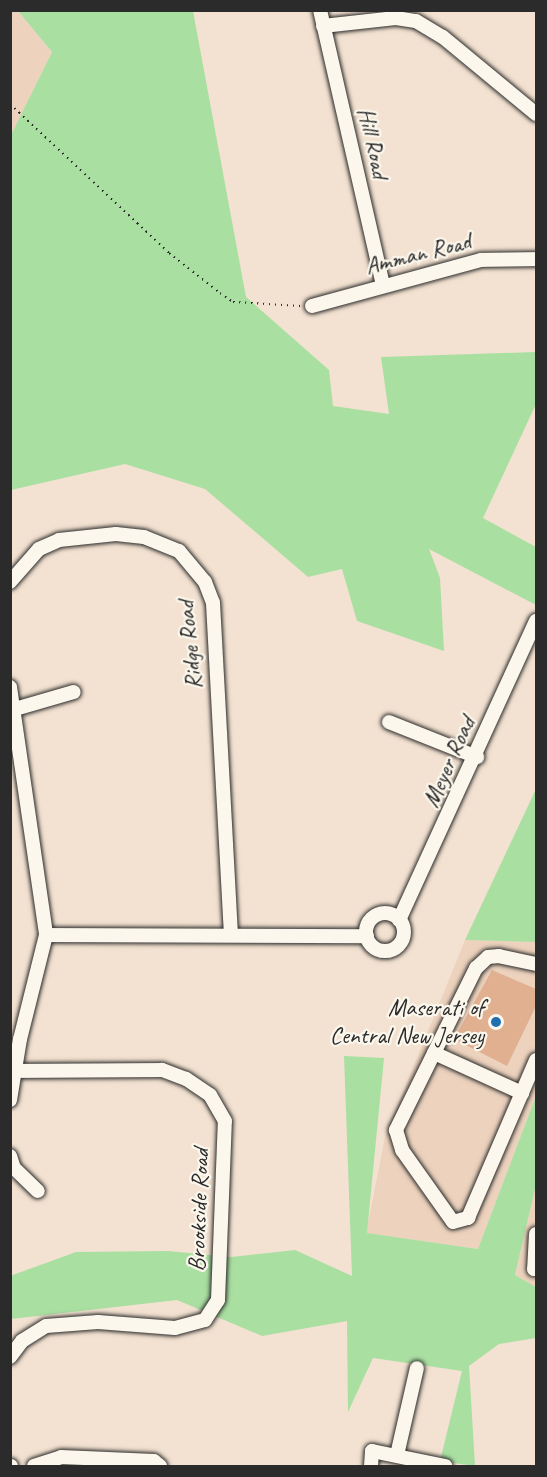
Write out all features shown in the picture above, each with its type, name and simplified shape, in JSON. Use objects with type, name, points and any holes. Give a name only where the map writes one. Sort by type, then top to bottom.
[{"type":"street","name":"Hill Road","points":[[320,10],[383,285]]},
{"type":"street","points":[[323,26],[396,18],[416,21],[443,37],[537,114]]},
{"type":"street","name":"Amman Road","points":[[312,306],[481,260],[537,259]]},
{"type":"street","name":"Ridge Road","points":[[10,582],[39,549],[59,540],[116,534],[144,537],[179,551],[206,582],[213,603],[231,934]]},
{"type":"street","name":"Meyer Road","points":[[46,935],[367,936],[373,946],[390,950],[403,938],[399,920],[477,757],[537,621]]},
{"type":"street","points":[[10,687],[46,935],[14,1071],[10,1100]]},
{"type":"street","points":[[15,709],[74,692]]},
{"type":"street","points":[[389,723],[477,757]]},
{"type":"street","points":[[367,936],[368,924],[377,915],[389,914],[399,920]]},
{"type":"street","points":[[537,964],[507,955],[483,961],[396,1130],[402,1150],[453,1222],[468,1218],[537,1060]]},
{"type":"street","points":[[434,1053],[522,1094]]},
{"type":"street","name":"Brookside Road","points":[[10,1357],[22,1341],[46,1326],[98,1322],[175,1328],[205,1320],[218,1300],[225,1121],[210,1095],[186,1079],[162,1070],[14,1071]]},
{"type":"street","points":[[10,1156],[14,1168],[38,1191]]},
{"type":"street","points":[[537,1234],[534,1269],[537,1269]]},
{"type":"street","points":[[396,1455],[417,1368]]},
{"type":"street","points":[[371,1467],[372,1451],[445,1467]]},
{"type":"street","points":[[34,1467],[61,1457],[154,1461],[160,1467]]},
{"type":"path","points":[[10,104],[169,253],[233,302],[312,306]]},
{"type":"shaded area","points":[[11,11],[18,11],[52,52],[11,135]]},
{"type":"shaded area","points":[[465,940],[536,942],[536,1096],[478,1249],[366,1233],[385,1137]]},
{"type":"shaded area","points":[[536,1185],[536,1287],[515,1275]]},
{"type":"green space","points":[[18,11],[193,11],[246,297],[329,370],[333,406],[389,414],[381,357],[536,352],[536,404],[483,518],[536,547],[536,605],[429,549],[440,578],[444,651],[357,621],[342,569],[308,577],[205,489],[125,464],[11,490],[11,135],[52,52]]},
{"type":"green space","points":[[536,789],[536,942],[465,940]]},
{"type":"green space","points":[[344,1056],[384,1058],[367,1233],[478,1249],[536,1096],[536,1185],[515,1275],[536,1287],[536,1338],[499,1344],[469,1366],[475,1466],[440,1461],[462,1371],[373,1358],[348,1412],[347,1321],[262,1336],[177,1300],[11,1319],[10,1276],[76,1252],[168,1251],[231,1257],[295,1250],[352,1276]]},
{"type":"building","name":"Maserati of Central New Jersey","points":[[492,970],[536,989],[536,1006],[507,1066],[454,1039]]},
{"type":"place","name":"Maserati of Central New Jersey","points":[[496,1022]]}]
